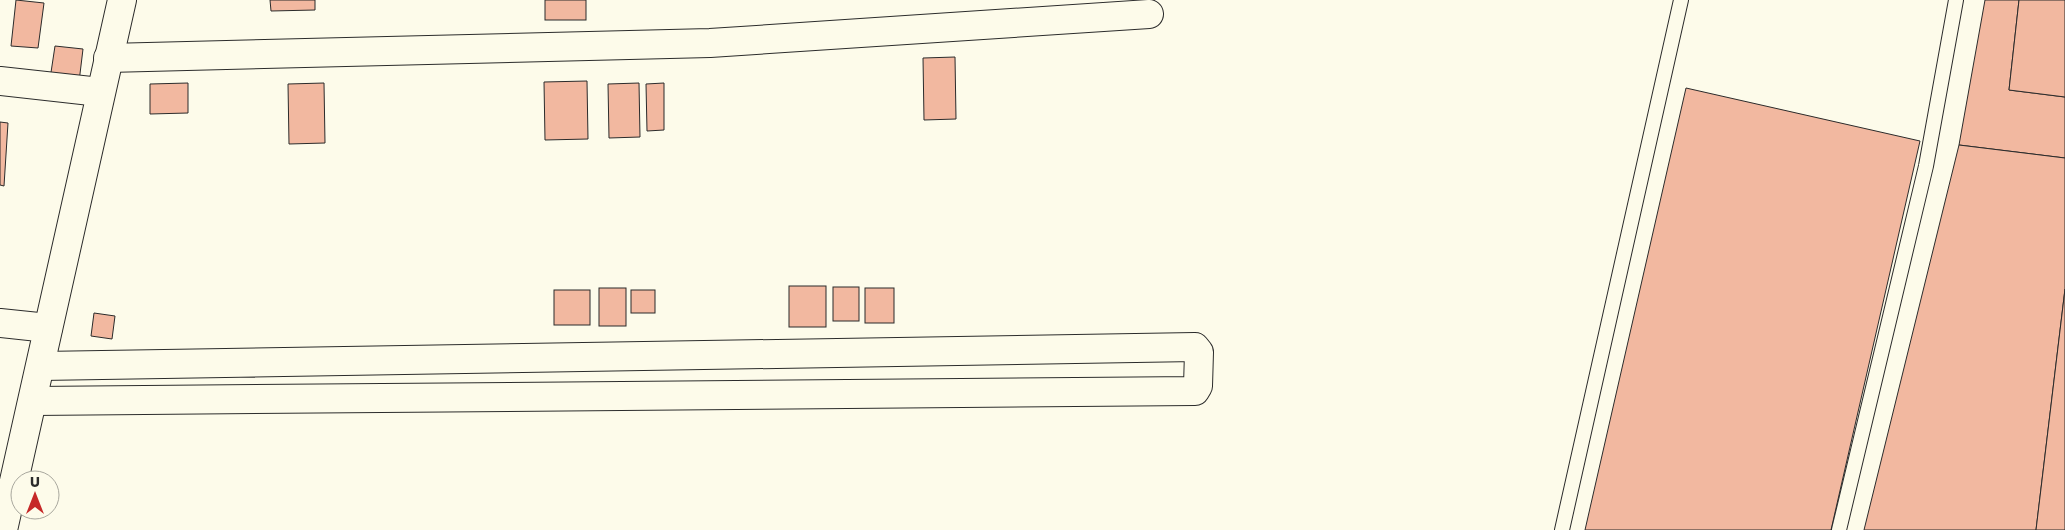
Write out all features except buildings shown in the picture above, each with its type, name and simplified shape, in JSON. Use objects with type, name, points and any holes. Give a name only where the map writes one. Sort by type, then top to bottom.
[{"type":"street","points":[[3,530],[122,0]]},
{"type":"street","points":[[108,58],[710,43],[1149,14]]},
{"type":"street","points":[[0,81],[100,92]]},
{"type":"street","points":[[0,323],[48,328]]},
{"type":"street","points":[[33,401],[1195,391],[1198,386],[1200,352],[1195,347],[41,366]]},
{"type":"lane","points":[[1562,530],[1681,0]]},
{"type":"lane","points":[[1839,530],[1926,166],[1956,0]]}]
